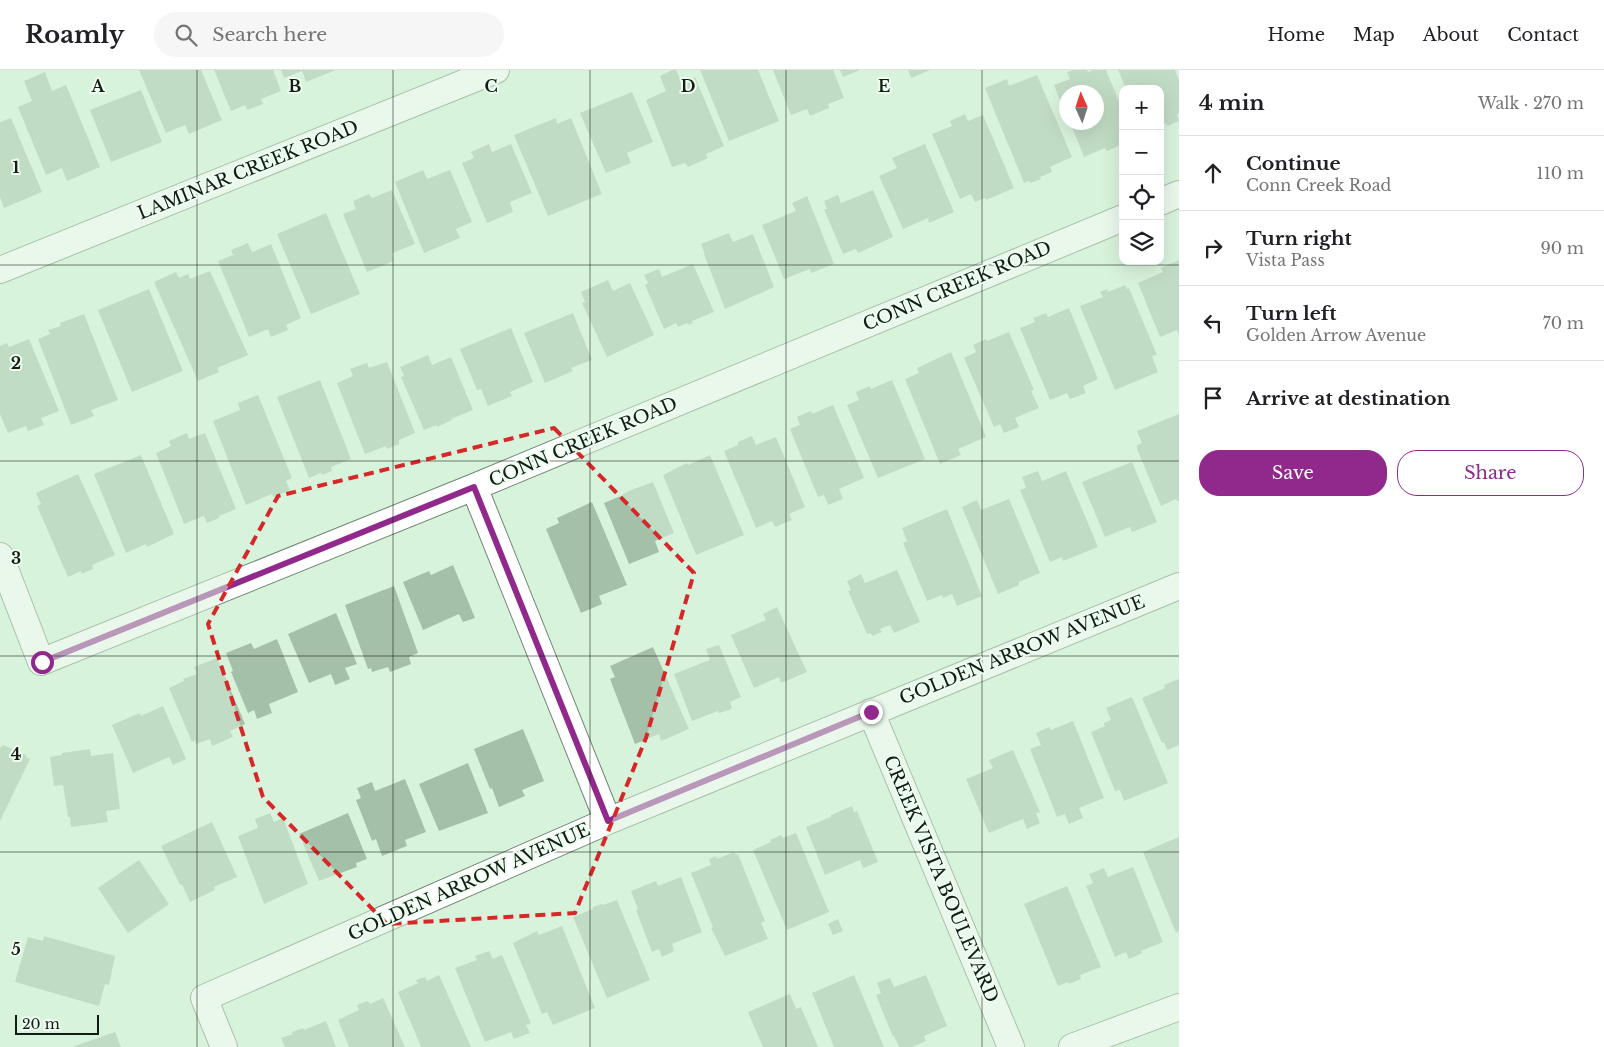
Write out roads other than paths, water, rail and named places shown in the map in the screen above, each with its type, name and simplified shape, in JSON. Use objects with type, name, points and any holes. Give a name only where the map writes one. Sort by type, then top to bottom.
[{"type":"street","name":"LAMINAR CREEK ROAD","points":[[0,270],[496,70]]},
{"type":"street","points":[[1164,200],[1179,194]]},
{"type":"street","name":"CONN CREEK ROAD","points":[[0,556],[42,662],[474,487],[1119,220]]},
{"type":"street","points":[[474,487],[608,821]]},
{"type":"street","name":"GOLDEN ARROW AVENUE","points":[[224,1047],[204,998],[608,821],[1179,586]]},
{"type":"street","name":"CREEK VISTA BOULEVARD","points":[[871,712],[1011,1047]]},
{"type":"street","points":[[1072,1047],[1179,1007]]}]
